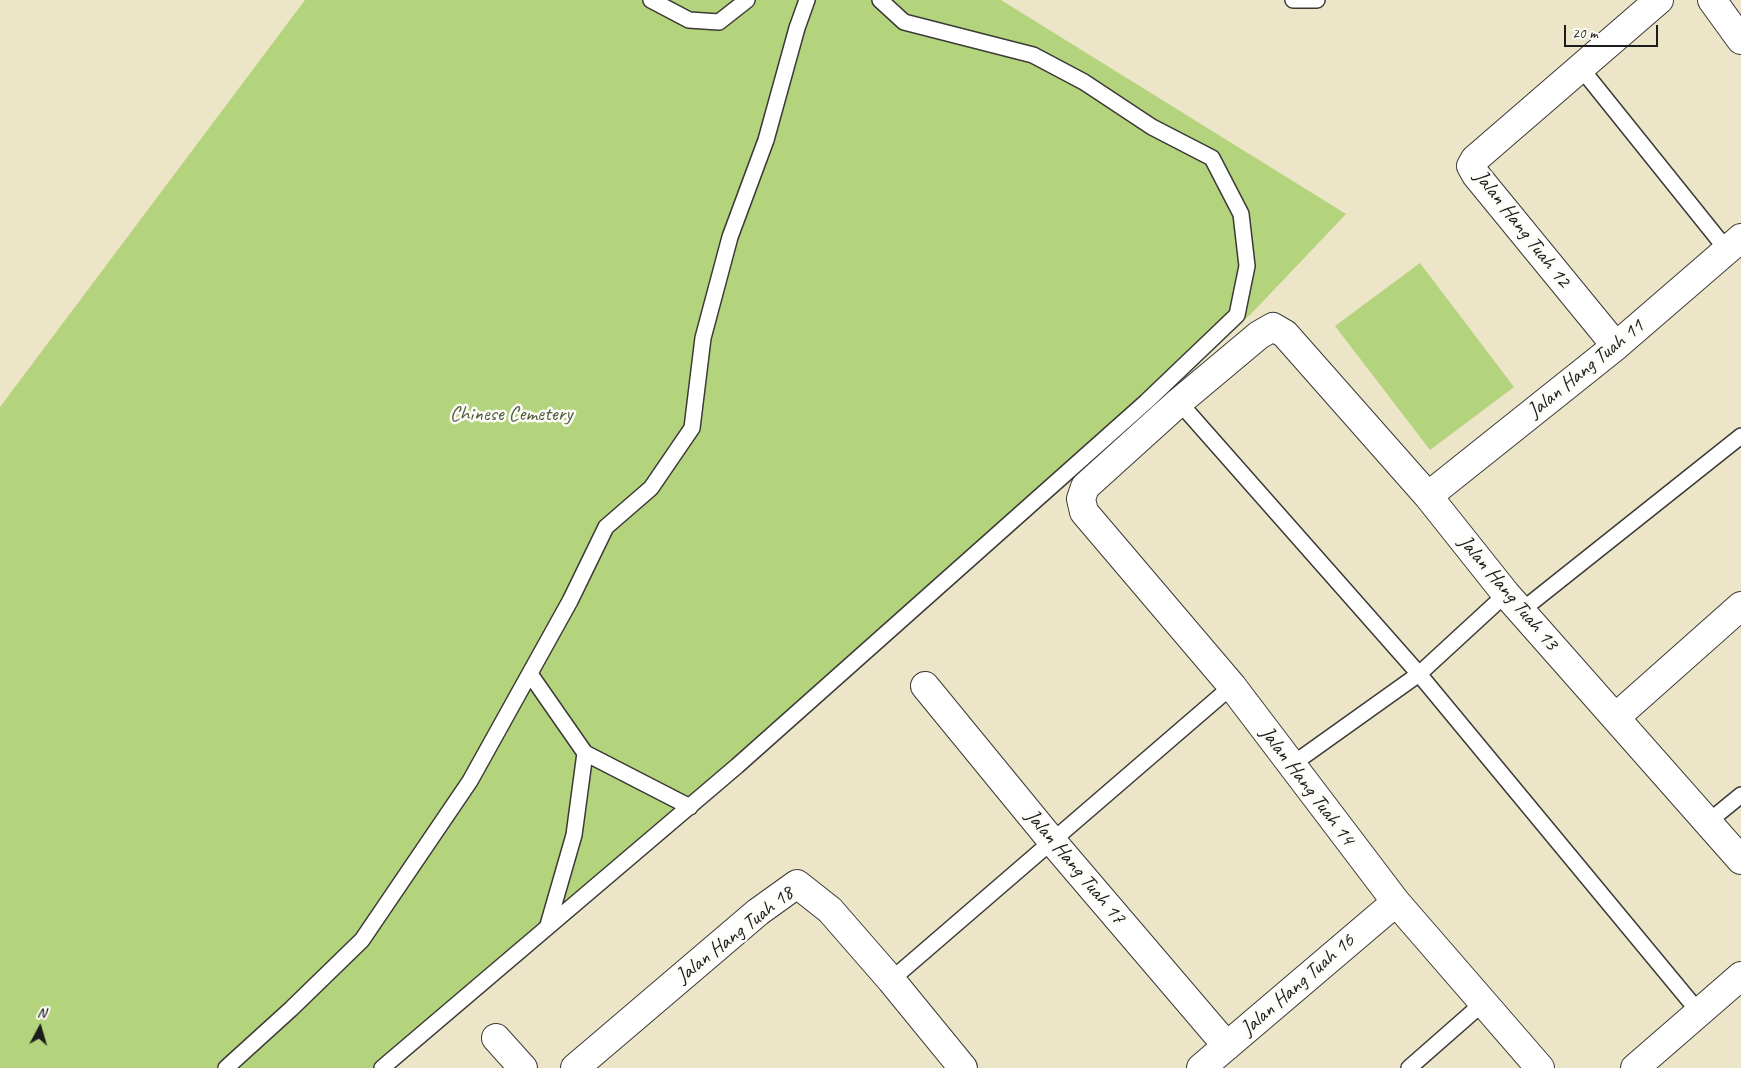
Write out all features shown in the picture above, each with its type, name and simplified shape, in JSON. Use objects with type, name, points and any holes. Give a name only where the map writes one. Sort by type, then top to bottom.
[{"type":"street","name":"Jalan Hang Tuah 12","points":[[1616,346],[1476,175],[1471,166],[1475,159],[1658,0]]},
{"type":"street","points":[[1712,0],[1741,40]]},
{"type":"street","name":"Jalan Hang Tuah 11","points":[[1428,496],[1616,346],[1734,244]]},
{"type":"street","name":"Jalan Hang Tuah 13","points":[[1179,402],[1259,335],[1273,327],[1285,334],[1428,496],[1514,602],[1741,860]]},
{"type":"street","name":"Jalan Hang Tuah 14","points":[[1179,402],[1085,487],[1080,499],[1084,512],[1232,686],[1290,766],[1396,902],[1540,1068]]},
{"type":"street","points":[[1616,717],[1741,606]]},
{"type":"street","name":"Jalan Hang Tuah 17","points":[[925,686],[1052,842],[1227,1046]]},
{"type":"street","name":"Jalan Hang Tuah 18","points":[[575,1068],[758,912],[797,884],[830,910],[891,980],[963,1068]]},
{"type":"street","name":"Jalan Hang Tuah 16","points":[[1201,1068],[1396,902]]},
{"type":"street","points":[[1635,1068],[1698,1011],[1741,976]]},
{"type":"street","points":[[496,1038],[523,1068]]},
{"type":"lane","points":[[651,0],[688,20],[719,22],[748,0]]},
{"type":"lane","points":[[226,1068],[291,1010],[362,940],[470,781],[570,601],[606,528],[651,488],[692,428],[702,338],[730,237],[766,140],[797,28],[807,0]]},
{"type":"lane","points":[[382,1068],[548,925],[690,807],[1146,402],[1238,315],[1247,266],[1241,214],[1212,158],[1152,127],[1084,82],[1033,55],[904,22],[880,0]]},
{"type":"lane","points":[[1293,0],[1317,0]]},
{"type":"lane","points":[[1580,67],[1734,244]]},
{"type":"lane","points":[[1179,402],[1419,674],[1698,1011]]},
{"type":"lane","points":[[1290,766],[1419,674],[1741,436]]},
{"type":"lane","points":[[530,674],[585,753],[690,807]]},
{"type":"lane","points":[[891,980],[1232,686]]},
{"type":"lane","points":[[548,925],[574,835],[585,753]]},
{"type":"lane","points":[[1708,822],[1741,795]]},
{"type":"lane","points":[[1409,1068],[1484,1003]]},
{"type":"green space","name":"Chinese Cemetery","points":[[305,0],[1001,0],[1346,214],[1251,314],[391,1068],[0,1068],[0,407]]},
{"type":"green space","points":[[1420,263],[1514,387],[1430,450],[1335,326]]}]
